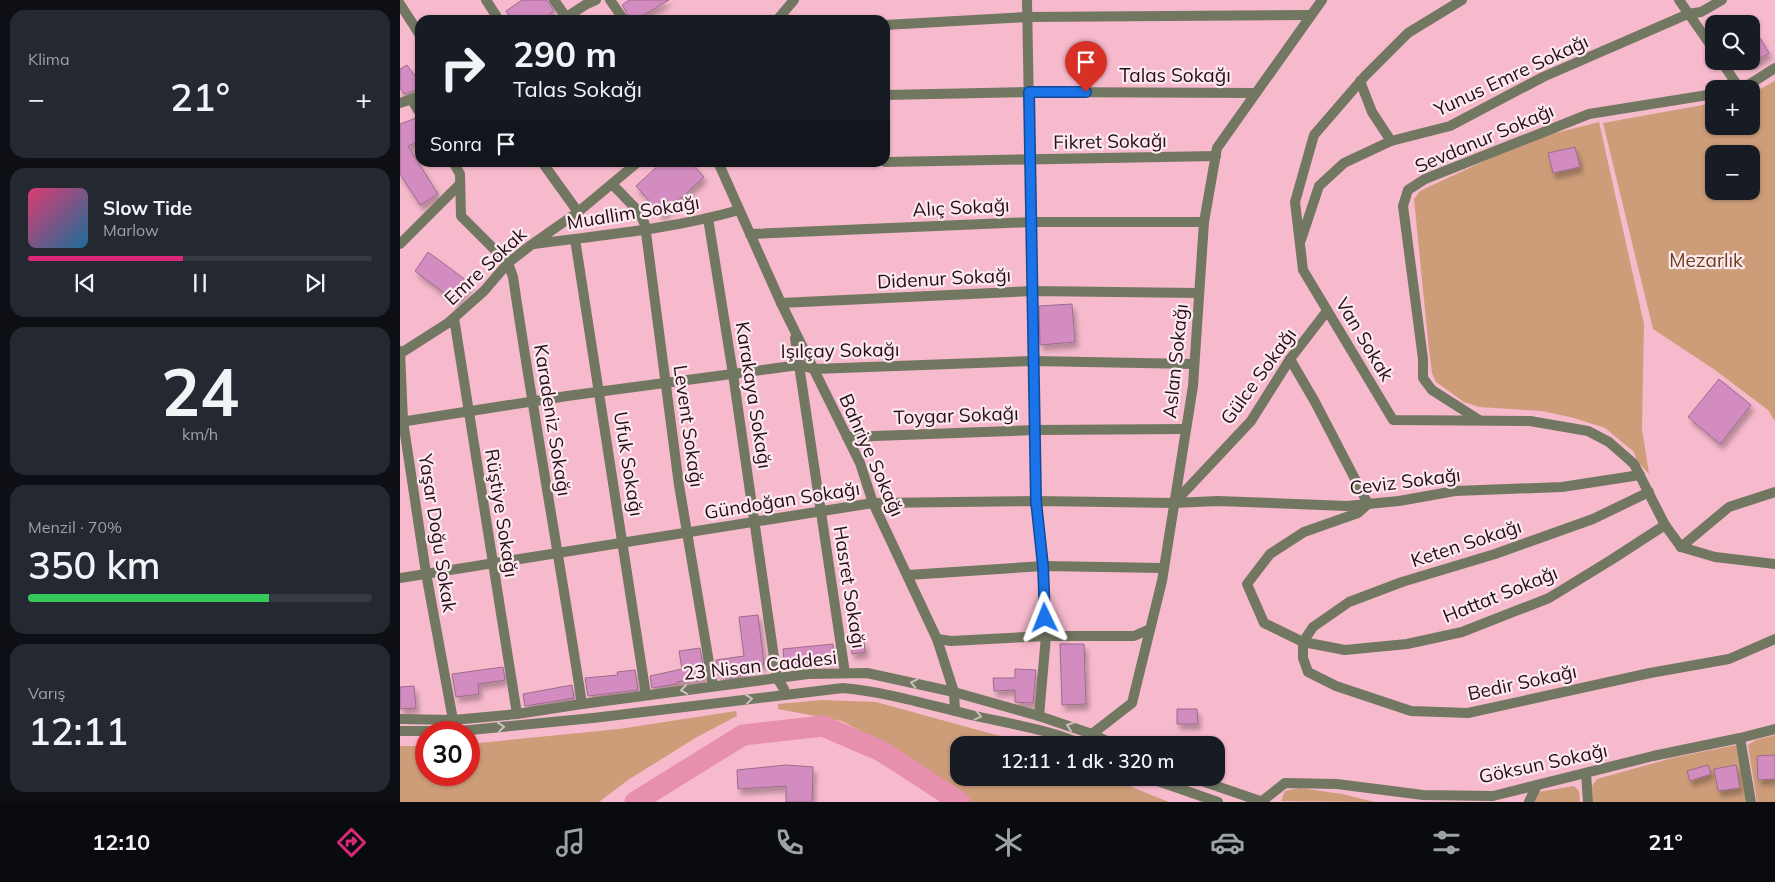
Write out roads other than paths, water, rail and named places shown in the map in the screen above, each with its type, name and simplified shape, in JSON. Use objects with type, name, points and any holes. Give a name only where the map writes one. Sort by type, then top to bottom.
[{"type":"street","points":[[486,0],[496,15]]},
{"type":"street","points":[[554,0],[562,15]]},
{"type":"street","points":[[569,15],[596,0]]},
{"type":"street","points":[[610,0],[620,15]]},
{"type":"street","points":[[780,15],[794,0]]},
{"type":"street","points":[[1027,0],[1036,501],[1043,566],[1046,636],[1040,716]]},
{"type":"street","name":"Aslan Sokağı","points":[[1092,734],[1132,703],[1164,568],[1193,386],[1204,222],[1217,148],[1322,0]]},
{"type":"street","name":"Van Sokak","points":[[1462,0],[1408,33],[1360,82],[1314,135],[1295,202],[1303,270],[1393,420],[1530,421],[1588,431],[1609,442],[1634,464],[1665,525],[1681,547]]},
{"type":"street","points":[[1678,0],[1705,38]]},
{"type":"street","name":"Yunus Emre Sokağı","points":[[1300,244],[1319,186],[1344,162],[1392,142],[1450,126],[1543,77],[1688,14],[1701,12],[1722,0]]},
{"type":"street","points":[[400,4],[415,27]]},
{"type":"street","points":[[890,25],[1027,17],[1311,15]]},
{"type":"street","points":[[1756,80],[1775,68]]},
{"type":"street","points":[[1360,82],[1372,112],[1392,142]]},
{"type":"street","name":"Talas Sokağı","points":[[890,95],[1029,92],[1256,93]]},
{"type":"street","name":"Sevdanur Sokağı","points":[[1480,421],[1432,390],[1424,378],[1403,206],[1408,190],[1425,179],[1589,114],[1705,95]]},
{"type":"street","points":[[400,103],[415,98]]},
{"type":"street","name":"Fikret Sokağı","points":[[890,162],[1216,156]]},
{"type":"street","name":"Karadeniz Sokağı","points":[[456,167],[460,174],[461,216],[508,263],[513,277],[531,401],[559,552],[582,704]]},
{"type":"street","points":[[546,167],[578,212]]},
{"type":"street","name":"Emre Sokak","points":[[400,352],[454,318],[484,291],[508,263],[578,212],[632,167]]},
{"type":"street","name":"Bahriye Sokağı","points":[[720,167],[781,304],[860,463],[873,503],[937,638],[954,692],[955,711]]},
{"type":"street","points":[[400,244],[460,184]]},
{"type":"street","name":"Levent Sokağı","points":[[612,184],[640,213],[645,229],[687,532],[713,686]]},
{"type":"street","name":"Muallim Sokağı","points":[[531,245],[645,229],[708,218],[739,210]]},
{"type":"street","name":"Karakaya Sokağı","points":[[708,218],[733,374],[777,678],[784,688],[785,695]]},
{"type":"street","name":"Alıç Sokağı","points":[[750,234],[1031,222],[1204,222]]},
{"type":"street","name":"Ufuk Sokağı","points":[[575,239],[646,695]]},
{"type":"street","name":"Didenur Sokağı","points":[[781,304],[1032,291],[1199,293]]},
{"type":"street","name":"Gülce Sokağı","points":[[1174,503],[1251,421],[1290,359],[1327,311]]},
{"type":"street","name":"Rüştiye Sokağı","points":[[454,318],[517,714]]},
{"type":"street","name":"Hasret Sokağı","points":[[794,329],[845,673]]},
{"type":"street","name":"Yaşar Doğu Sokak","points":[[400,352],[402,421],[426,574],[452,720]]},
{"type":"street","points":[[1290,359],[1316,402],[1368,504]]},
{"type":"street","name":"Işılçay Sokağı","points":[[402,421],[600,391],[799,365],[814,370],[1033,362],[1194,364]]},
{"type":"street","name":"Toygar Sokağı","points":[[847,437],[1035,430],[1186,429]]},
{"type":"street","name":"Ceviz Sokağı","points":[[1174,503],[1218,501],[1346,506],[1399,502],[1455,491],[1562,487],[1640,475]]},
{"type":"street","name":"Keten Sokağı","points":[[1303,642],[1314,627],[1349,602],[1402,582],[1495,554],[1593,519],[1649,492]]},
{"type":"street","points":[[1681,547],[1729,507],[1775,492]]},
{"type":"street","name":"Gündoğan Sokağı","points":[[400,578],[873,503],[1036,501],[1174,503]]},
{"type":"street","name":"Hattat Sokağı","points":[[1368,504],[1358,513],[1304,532],[1270,554],[1248,584],[1264,623],[1303,642],[1345,650],[1407,644],[1462,632],[1549,598],[1665,525]]},
{"type":"street","points":[[1681,547],[1715,557],[1775,564]]},
{"type":"street","points":[[908,576],[1043,566],[1164,568]]},
{"type":"street","points":[[937,638],[951,641],[1046,636],[1134,636],[1150,629]]},
{"type":"street","name":"Bedir Sokağı","points":[[1303,642],[1303,658],[1308,672],[1336,686],[1411,711],[1468,713],[1650,673],[1729,659],[1775,639]]},
{"type":"street","name":"23 Nisan Caddesi","points":[[400,720],[452,720],[517,714],[808,674],[867,673],[954,692],[1040,716],[1096,736]]},
{"type":"street","name":"23 Nisan Caddesi","points":[[400,731],[460,731],[593,718],[843,688],[865,690],[1055,736]]},
{"type":"street","name":"Göksun Sokağı","points":[[1262,802],[1285,784],[1337,784],[1423,796],[1493,796],[1653,756],[1775,729]]},
{"type":"street","points":[[1740,738],[1751,802]]},
{"type":"street","points":[[1586,773],[1588,802]]},
{"type":"street","points":[[1529,802],[1537,785]]},
{"type":"street","points":[[1172,786],[1218,802]]},
{"type":"street","points":[[1216,786],[1262,802]]},
{"type":"waterway","points":[[635,802],[743,735],[823,726],[881,751],[960,802]]},
{"type":"park label","name":"Mezarlık","points":[[1706,260]]}]
